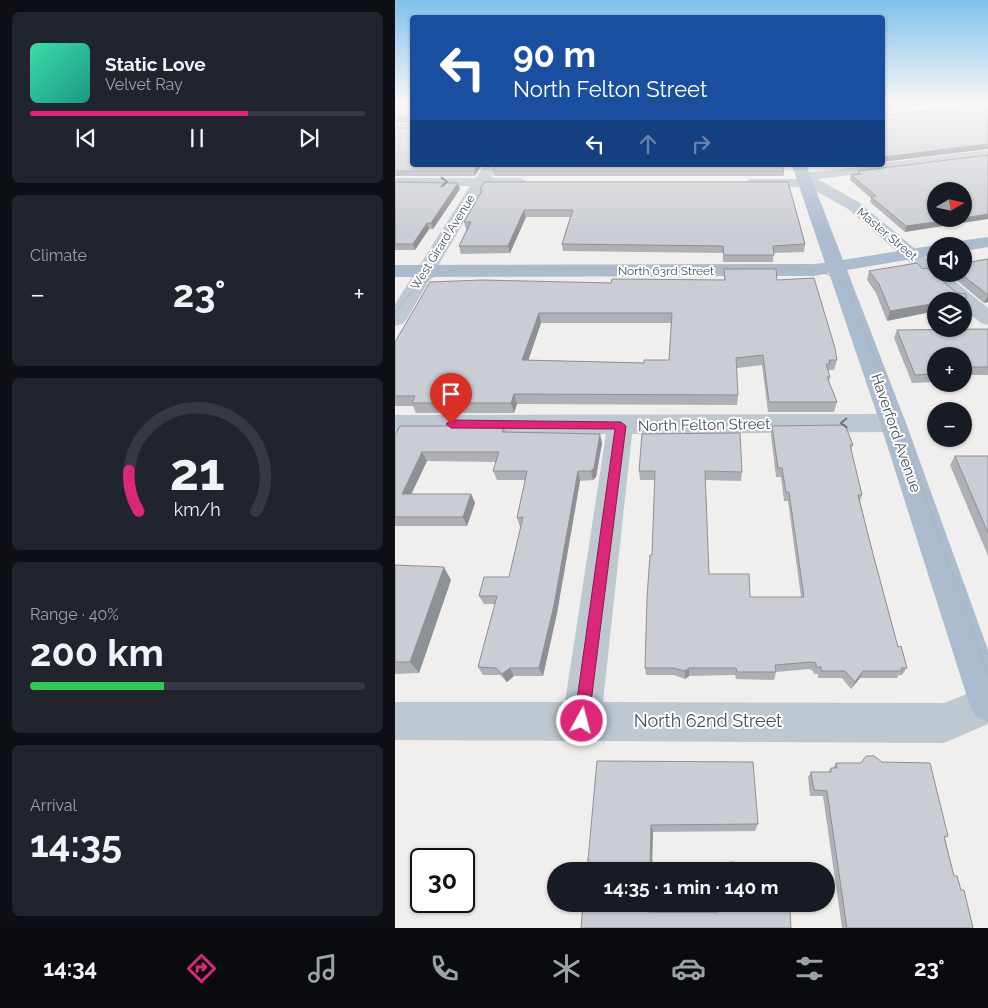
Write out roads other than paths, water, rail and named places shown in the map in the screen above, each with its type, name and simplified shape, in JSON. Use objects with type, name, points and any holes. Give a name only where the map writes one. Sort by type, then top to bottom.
[{"type":"main road","name":"Haverford Avenue","points":[[803,175],[893,423],[988,704]]},
{"type":"main road","points":[[972,244],[988,242]]},
{"type":"main road","name":"North 63rd Street","points":[[395,271],[791,271],[836,267],[927,252]]},
{"type":"street","points":[[885,166],[988,154]]},
{"type":"street","name":"West Girard Avenue","points":[[395,320],[490,167]]},
{"type":"street","points":[[737,183],[873,167]]},
{"type":"street","name":"Master Street","points":[[803,175],[854,206],[988,319]]},
{"type":"street","points":[[395,182],[539,182]]},
{"type":"street","name":"North Felton Street","points":[[395,424],[621,426],[893,423]]},
{"type":"street","points":[[582,721],[621,426]]},
{"type":"street","name":"North 62nd Street","points":[[395,721],[943,723],[988,704]]},
{"type":"tram line","points":[[395,313],[408,296],[429,279],[458,269],[793,268],[817,271],[837,279],[849,290],[899,422],[988,676]]}]
